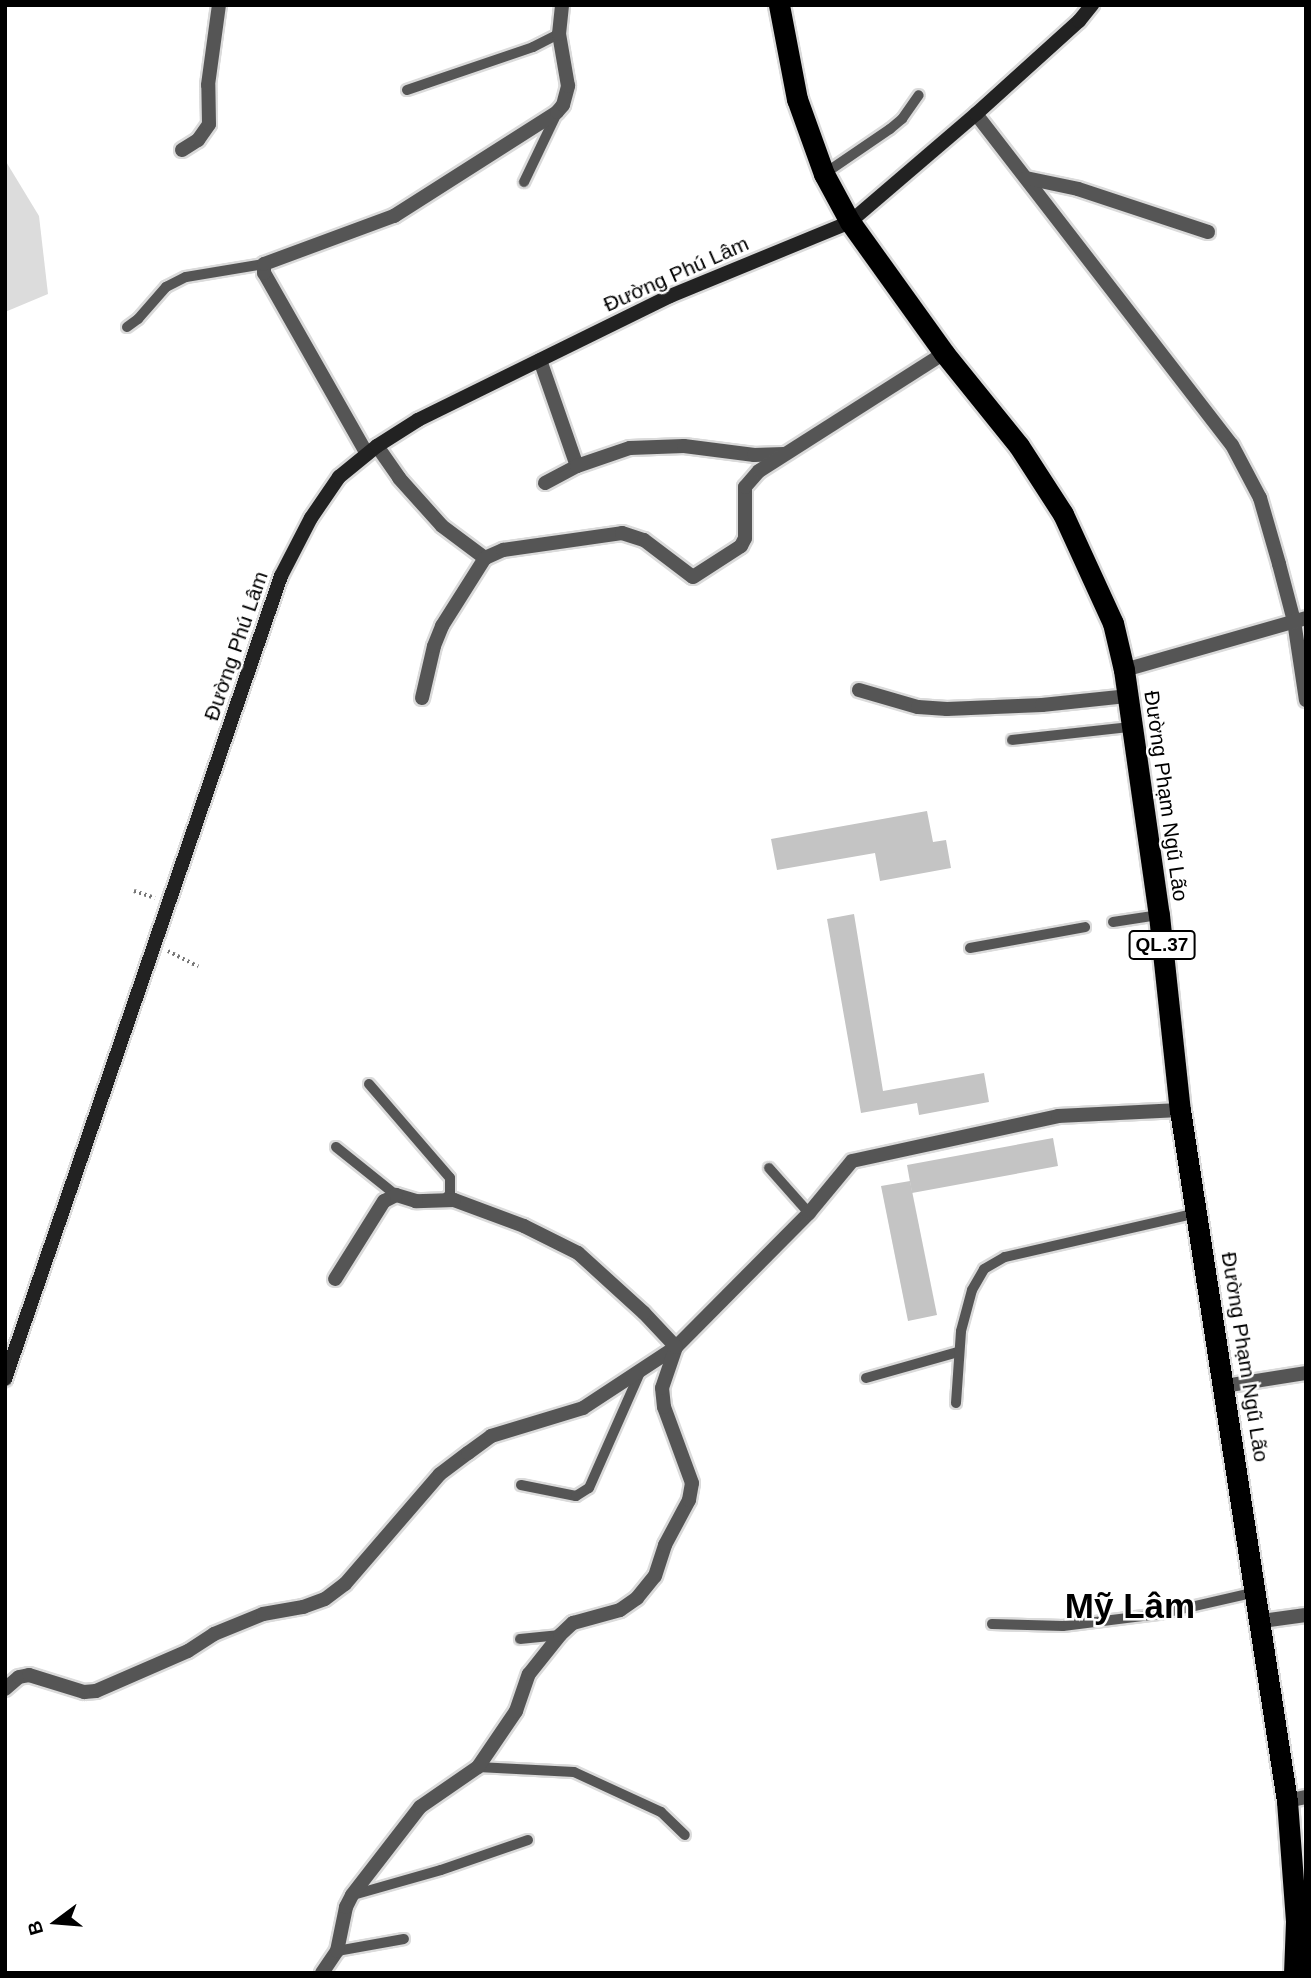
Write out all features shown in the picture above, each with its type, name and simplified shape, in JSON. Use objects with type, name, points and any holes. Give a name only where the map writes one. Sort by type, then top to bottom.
[{"type":"highway","name":"Đường Phạm Ngũ Lão","points":[[779,5],[797,99],[824,174],[850,222],[944,353],[1018,446],[1063,514],[1113,623],[1124,670],[1130,727],[1159,915],[1181,1110],[1256,1592],[1296,1799],[1294,1973]]},
{"type":"main road","name":"Đường Phú Lâm","points":[[5,1379],[281,576],[311,518],[339,477],[372,450],[418,420],[670,296],[850,222],[1079,22],[1092,5]]},
{"type":"street","points":[[182,150],[198,140],[209,124],[208,85],[219,5]]},
{"type":"street","points":[[485,558],[442,526],[372,450],[264,273],[264,264],[394,216],[557,112],[563,105],[568,86],[559,34],[562,5]]},
{"type":"street","points":[[976,114],[1232,445],[1260,498],[1300,620],[1306,699]]},
{"type":"street","points":[[1026,178],[1078,189],[1208,232]]},
{"type":"street","points":[[422,698],[434,646],[442,626],[485,558],[503,550],[622,533],[644,540],[693,577],[741,546],[746,530],[745,487],[760,471],[944,353]]},
{"type":"street","points":[[540,360],[577,466]]},
{"type":"street","points":[[545,483],[577,466],[630,448],[684,446],[754,455],[785,454]]},
{"type":"street","points":[[1124,670],[1300,620]]},
{"type":"street","points":[[859,690],[918,707],[947,709],[1042,705],[1127,696]]},
{"type":"street","points":[[5,1689],[19,1677],[29,1675],[84,1692],[96,1691],[188,1651],[214,1634],[263,1614],[303,1607],[326,1599],[345,1584],[440,1474],[491,1436],[583,1408],[676,1347],[809,1213],[852,1161],[1058,1116],[1181,1110]]},
{"type":"street","points":[[335,1279],[384,1201],[396,1195],[416,1200],[445,1199],[524,1226],[578,1253],[676,1347]]},
{"type":"street","points":[[322,1973],[337,1951],[346,1907],[352,1895],[420,1807],[434,1794],[478,1767],[516,1711],[529,1674],[560,1635],[573,1623],[620,1610],[637,1598],[654,1576],[665,1545],[689,1500],[692,1483],[663,1397],[662,1388],[676,1347]]},
{"type":"street","points":[[1224,1386],[1306,1373]]},
{"type":"street","points":[[1262,1620],[1306,1615]]},
{"type":"lane","points":[[407,90],[533,47],[559,34]]},
{"type":"lane","points":[[824,174],[890,129],[902,119],[919,95]]},
{"type":"lane","points":[[524,182],[557,112]]},
{"type":"lane","points":[[127,327],[138,319],[166,286],[186,277],[264,264]]},
{"type":"lane","points":[[1012,740],[1130,727]]},
{"type":"lane","points":[[1112,922],[1159,915]]},
{"type":"lane","points":[[970,948],[1085,927]]},
{"type":"lane","points":[[369,1084],[450,1178],[450,1194],[445,1199]]},
{"type":"lane","points":[[336,1147],[396,1195]]},
{"type":"lane","points":[[769,1168],[809,1213]]},
{"type":"lane","points":[[956,1403],[958,1352],[972,1290],[984,1269],[1005,1257],[1198,1213]]},
{"type":"lane","points":[[866,1378],[958,1352]]},
{"type":"lane","points":[[521,1485],[576,1496],[589,1488],[641,1369]]},
{"type":"lane","points":[[992,1624],[1063,1626],[1160,1614],[1256,1592]]},
{"type":"lane","points":[[520,1639],[560,1635]]},
{"type":"lane","points":[[478,1767],[574,1772],[661,1812],[685,1835]]},
{"type":"lane","points":[[352,1895],[441,1870],[528,1840]]},
{"type":"lane","points":[[337,1951],[404,1939]]},
{"type":"path","points":[[156,945],[198,966]]},
{"type":"shaded area","points":[[5,160],[39,216],[48,294],[5,312]]},
{"type":"building","points":[[927,811],[933,842],[946,840],[951,868],[880,881],[875,853],[777,870],[771,839]]},
{"type":"building","points":[[854,914],[883,1091],[984,1073],[989,1102],[919,1115],[917,1103],[861,1113],[827,919]]},
{"type":"building","points":[[1053,1138],[1058,1166],[912,1193],[907,1165]]},
{"type":"building","points":[[910,1181],[937,1315],[908,1321],[881,1186]]},
{"type":"district","name":"Mỹ Lâm","points":[[1130,1606]]}]
